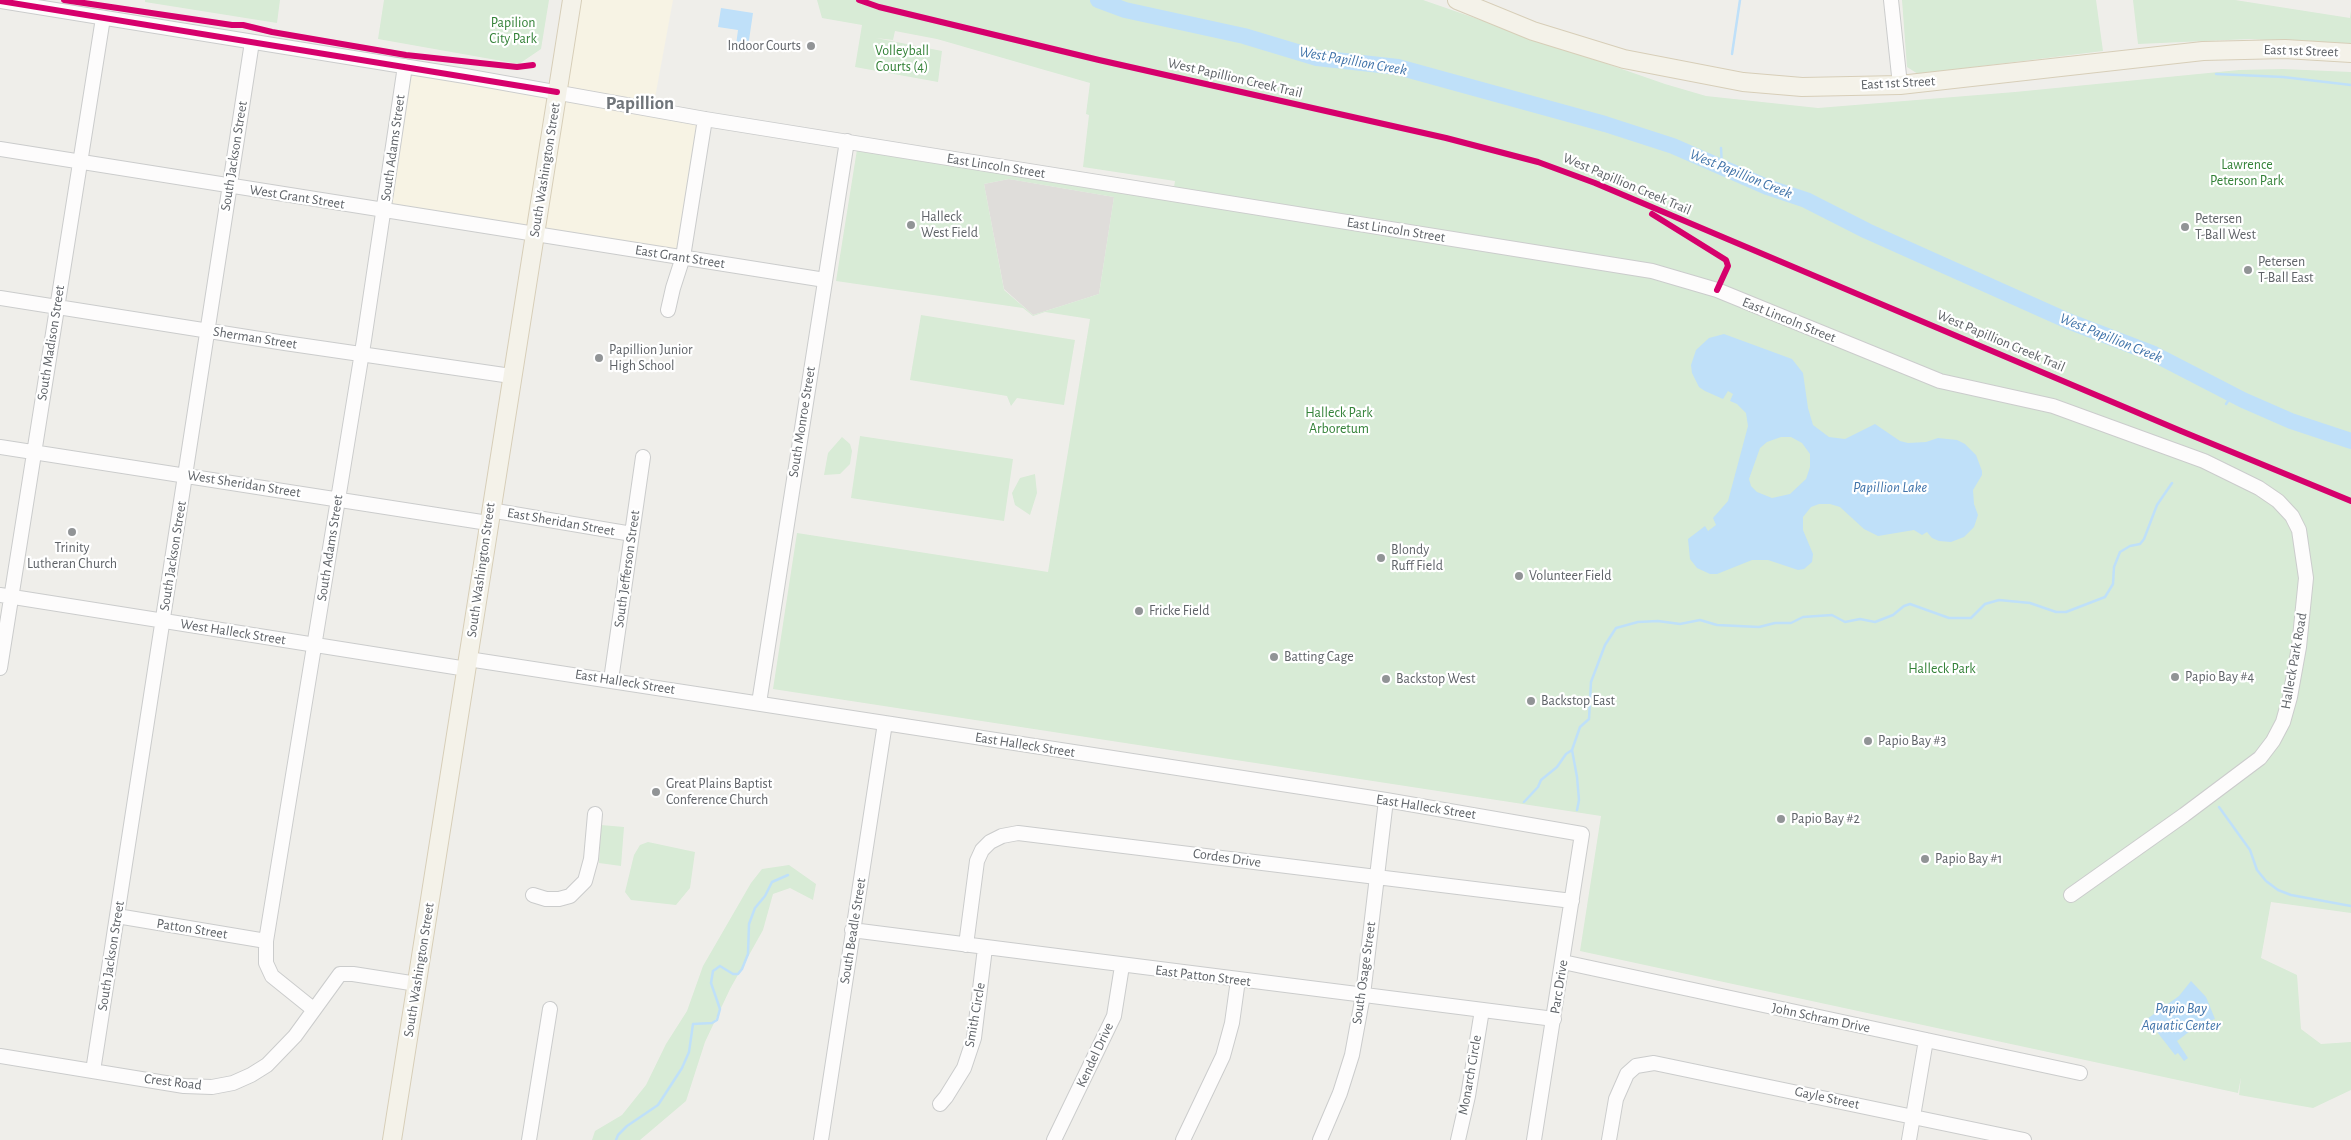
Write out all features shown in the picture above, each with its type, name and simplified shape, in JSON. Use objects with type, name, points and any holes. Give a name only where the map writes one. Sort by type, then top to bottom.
[{"type":"main road","name":"South Washington Street","points":[[392,1140],[511,376],[536,234],[572,0]]},
{"type":"main road","name":"East 1st Street","points":[[1456,0],[1565,42],[1662,68],[1743,82],[1792,86],[1900,85],[2203,51],[2285,49],[2351,53]]},
{"type":"street","points":[[1891,0],[1900,85]]},
{"type":"street","name":"East Lincoln Street","points":[[0,1],[405,66],[706,119],[1670,275],[1717,290],[1940,381],[1971,390],[2020,398],[2053,406],[2209,463]]},
{"type":"street","name":"South Madison Street","points":[[0,668],[6,596],[34,452],[103,18]]},
{"type":"street","name":"South Jackson Street","points":[[93,1070],[252,42]]},
{"type":"street","name":"South Adams Street","points":[[313,1009],[272,976],[266,963],[266,940],[362,353],[405,66]]},
{"type":"street","points":[[668,310],[683,258],[706,119]]},
{"type":"street","name":"South Monroe Street","points":[[759,704],[847,141]]},
{"type":"street","name":"West Grant Street","points":[[0,149],[536,234]]},
{"type":"street","name":"East Grant Street","points":[[536,234],[825,280]]},
{"type":"street","name":"Sherman Street","points":[[0,298],[511,376]]},
{"type":"street","name":"West Sheridan Street","points":[[0,447],[337,499],[489,517]]},
{"type":"street","name":"South Jefferson Street","points":[[612,680],[643,458]]},
{"type":"street","name":"Halleck Park Road","points":[[2071,895],[2184,815],[2260,758],[2283,722],[2290,697],[2299,647],[2306,587],[2304,552],[2299,530],[2292,516],[2278,501],[2259,488],[2209,463]]},
{"type":"street","name":"East Sheridan Street","points":[[489,517],[632,534]]},
{"type":"street","name":"West Halleck Street","points":[[6,596],[314,645],[467,664]]},
{"type":"street","name":"East Halleck Street","points":[[467,664],[612,680],[1386,800],[1582,834]]},
{"type":"street","name":"South Beadle Street","points":[[821,1140],[885,723]]},
{"type":"street","name":"South Osage Street","points":[[1320,1140],[1340,1093],[1352,1055],[1363,995],[1386,800]]},
{"type":"street","points":[[534,895],[546,899],[559,899],[570,896],[585,881],[592,860],[595,814]]},
{"type":"street","name":"Cordes Drive","points":[[966,945],[977,860],[982,850],[990,842],[1002,836],[1018,833],[1572,901]]},
{"type":"street","name":"Parc Drive","points":[[1534,1140],[1582,834]]},
{"type":"street","name":"Patton Street","points":[[118,916],[266,940]]},
{"type":"street","name":"East Patton Street","points":[[852,930],[1122,966],[1554,1019]]},
{"type":"street","name":"Smith Circle","points":[[940,1104],[964,1068],[974,1038],[985,948]]},
{"type":"street","name":"John Schram Drive","points":[[1563,962],[2080,1073]]},
{"type":"street","name":"Kendel Drive","points":[[1054,1140],[1114,1016],[1122,966]]},
{"type":"street","name":"Crest Road","points":[[0,1056],[184,1086],[212,1087],[232,1083],[251,1076],[268,1065],[295,1036],[340,974],[353,974],[417,984]]},
{"type":"street","points":[[1183,1140],[1223,1056],[1232,1023],[1238,980]]},
{"type":"street","points":[[529,1140],[550,1010]]},
{"type":"street","name":"Monarch Circle","points":[[1458,1140],[1468,1096],[1482,1010]]},
{"type":"street","points":[[1909,1140],[1926,1040]]},
{"type":"street","name":"Gayle Street","points":[[1609,1140],[1616,1099],[1626,1066],[1654,1063],[2024,1140]]},
{"type":"shaded area","points":[[575,0],[673,0],[652,114],[698,122],[679,252],[388,205],[410,64],[561,88]]},
{"type":"shaded area","points":[[1009,179],[1114,197],[1099,294],[1033,315],[1004,289],[984,184]]},
{"type":"green space","points":[[145,0],[280,0],[277,23],[145,2]]},
{"type":"green space","name":"Papilion City Park","points":[[384,0],[549,0],[541,49],[519,64],[378,39]]},
{"type":"green space","name":"Halleck Park","points":[[817,0],[1423,0],[1665,84],[1706,96],[1818,108],[2015,92],[2239,70],[2283,69],[2351,72],[2351,913],[2271,902],[2261,958],[2297,975],[2301,1029],[2321,1044],[2351,1042],[2351,1090],[2313,1108],[2239,1095],[2241,1077],[2238,1093],[1580,951],[1601,816],[773,689],[797,533],[1048,572],[1090,319],[1045,312],[1033,316],[1023,308],[836,281],[859,137],[1174,187],[1175,181],[1083,167],[1089,115],[1086,114],[1090,83],[937,39],[895,31],[893,40],[876,38],[942,51],[938,82],[855,67],[862,25],[822,18]],"holes":[[[1009,179],[1114,197],[1099,294],[1033,315],[1004,290],[984,184]]]},
{"type":"green space","points":[[1902,0],[2096,0],[2103,51],[1918,74],[1907,67]]},
{"type":"green space","points":[[2133,0],[2235,0],[2350,18],[2351,11],[2351,45],[2250,39],[2138,44]]},
{"type":"green space","points":[[921,315],[1075,340],[1064,405],[1017,398],[1011,406],[1007,396],[910,380]]},
{"type":"green space","points":[[860,436],[1013,459],[1004,521],[851,498]]},
{"type":"green space","points":[[842,437],[850,444],[852,451],[850,464],[840,474],[824,475],[828,453]]},
{"type":"green space","points":[[1035,474],[1037,493],[1030,515],[1015,505],[1012,493],[1020,478]]},
{"type":"green space","points":[[601,825],[624,827],[621,866],[599,863]]},
{"type":"green space","points":[[648,842],[695,852],[690,888],[676,905],[631,900],[625,892],[634,855],[640,845]]},
{"type":"green space","points":[[789,865],[816,884],[813,900],[790,888],[773,894],[763,930],[730,989],[705,1042],[686,1101],[640,1140],[592,1140],[595,1131],[622,1115],[646,1085],[666,1044],[687,1011],[703,966],[751,883],[762,869]]},
{"type":"water","points":[[721,8],[753,13],[748,47],[736,45],[738,30],[718,27]]},
{"type":"water","name":"Papillion Lake","points":[[1724,334],[1792,359],[1803,373],[1808,408],[1813,425],[1829,437],[1845,439],[1875,424],[1900,441],[1908,443],[1926,442],[1938,438],[1957,440],[1965,444],[1976,455],[1982,471],[1982,475],[1973,490],[1974,504],[1978,515],[1974,527],[1964,537],[1951,542],[1939,541],[1932,538],[1927,532],[1922,535],[1914,530],[1878,536],[1864,529],[1840,507],[1830,504],[1819,504],[1811,507],[1803,517],[1803,530],[1813,554],[1812,562],[1804,569],[1798,570],[1768,560],[1752,560],[1717,574],[1710,574],[1697,568],[1690,559],[1688,539],[1705,526],[1708,531],[1716,525],[1713,518],[1728,501],[1748,426],[1746,413],[1737,404],[1730,401],[1733,394],[1728,391],[1723,399],[1705,391],[1699,387],[1692,373],[1691,365],[1696,350],[1709,338]],"holes":[[[1781,437],[1791,437],[1802,443],[1810,454],[1810,467],[1806,479],[1790,494],[1772,498],[1757,492],[1751,486],[1749,479],[1760,448],[1767,442]]]},
{"type":"water","name":"Papio Bay Aquatic Center","points":[[2191,981],[2206,997],[2215,1019],[2198,1025],[2177,1041],[2188,1058],[2184,1061],[2178,1053],[2175,1055],[2147,1019],[2179,996]]},
{"type":"waterway","name":"West Papillion Creek","points":[[1098,0],[1125,10],[1244,36],[1317,58],[1398,67],[1605,124],[1673,146],[1767,187],[1806,200],[1867,231],[2068,321],[2154,354],[2243,400],[2291,421],[2351,441]]},
{"type":"waterway","points":[[1732,54],[1740,0]]},
{"type":"waterway","points":[[2216,74],[2283,77],[2351,85]]},
{"type":"waterway","points":[[1721,148],[1722,167]]},
{"type":"waterway","points":[[2226,404],[2232,395]]},
{"type":"waterway","points":[[1524,802],[1538,787],[1541,780],[1557,767],[1566,754],[1572,750],[1580,727],[1589,719],[1591,682],[1605,645],[1616,628],[1638,622],[1658,621],[1680,624],[1700,620],[1717,625],[1759,627],[1775,623],[1791,623],[1803,617],[1832,615],[1845,622],[1860,619],[1875,622],[1893,615],[1904,606],[1910,604],[1949,618],[1971,618],[1985,604],[1999,600],[2030,603],[2056,612],[2066,612],[2105,597],[2113,584],[2114,567],[2120,552],[2130,546],[2140,544],[2144,539],[2157,505],[2172,483]]},
{"type":"waterway","points":[[1572,750],[1579,800],[1577,810]]},
{"type":"waterway","points":[[2219,807],[2250,850],[2257,870],[2266,881],[2278,890],[2291,895],[2351,906]]},
{"type":"waterway","points":[[616,1140],[618,1135],[627,1126],[658,1105],[682,1068],[689,1052],[693,1024],[712,1023],[717,1020],[720,1009],[711,983],[713,971],[720,966],[733,974],[738,974],[742,969],[748,954],[749,924],[755,908],[765,896],[772,882],[788,875]]},
{"type":"cycle path","points":[[64,0],[232,25],[243,25],[272,32],[406,55],[517,67],[533,65]]},
{"type":"cycle path","name":"West Papillion Creek Trail","points":[[859,0],[879,7],[1099,60],[1446,138],[1538,162],[1595,183],[2351,501]]},
{"type":"cycle path","points":[[0,1],[557,92]]},
{"type":"cycle path","name":"West Papillion Creek Trail","points":[[1652,214],[1726,260],[1728,266],[1717,290]]},
{"type":"place","name":"Indoor Courts","points":[[811,46]]},
{"type":"place","name":"Halleck West Field","points":[[911,225]]},
{"type":"place","name":"Petersen T-Ball West","points":[[2185,227]]},
{"type":"place","name":"Petersen T-Ball East","points":[[2248,270]]},
{"type":"place","name":"Papillion Junior High School","points":[[599,358]]},
{"type":"place","name":"Trinity Lutheran Church","points":[[72,532]]},
{"type":"place","name":"Blondy Ruff Field","points":[[1381,558]]},
{"type":"place","name":"Volunteer Field","points":[[1519,576]]},
{"type":"place","name":"Fricke Field","points":[[1139,611]]},
{"type":"place","name":"Batting Cage","points":[[1274,657]]},
{"type":"place","name":"Papio Bay #4","points":[[2175,677]]},
{"type":"place","name":"Backstop West","points":[[1386,679]]},
{"type":"place","name":"Backstop East","points":[[1531,701]]},
{"type":"place","name":"Papio Bay #3","points":[[1868,741]]},
{"type":"place","name":"Great Plains Baptist Conference Church","points":[[656,792]]},
{"type":"place","name":"Papio Bay #2","points":[[1781,819]]},
{"type":"place","name":"Papio Bay #1","points":[[1925,859]]},
{"type":"district","name":"Papillion","points":[[640,103]]},
{"type":"park label","name":"Volleyball Courts (4)","points":[[902,59]]},
{"type":"park label","name":"Lawrence Peterson Park","points":[[2247,174]]},
{"type":"park label","name":"Halleck Park Arboretum","points":[[1339,422]]}]
